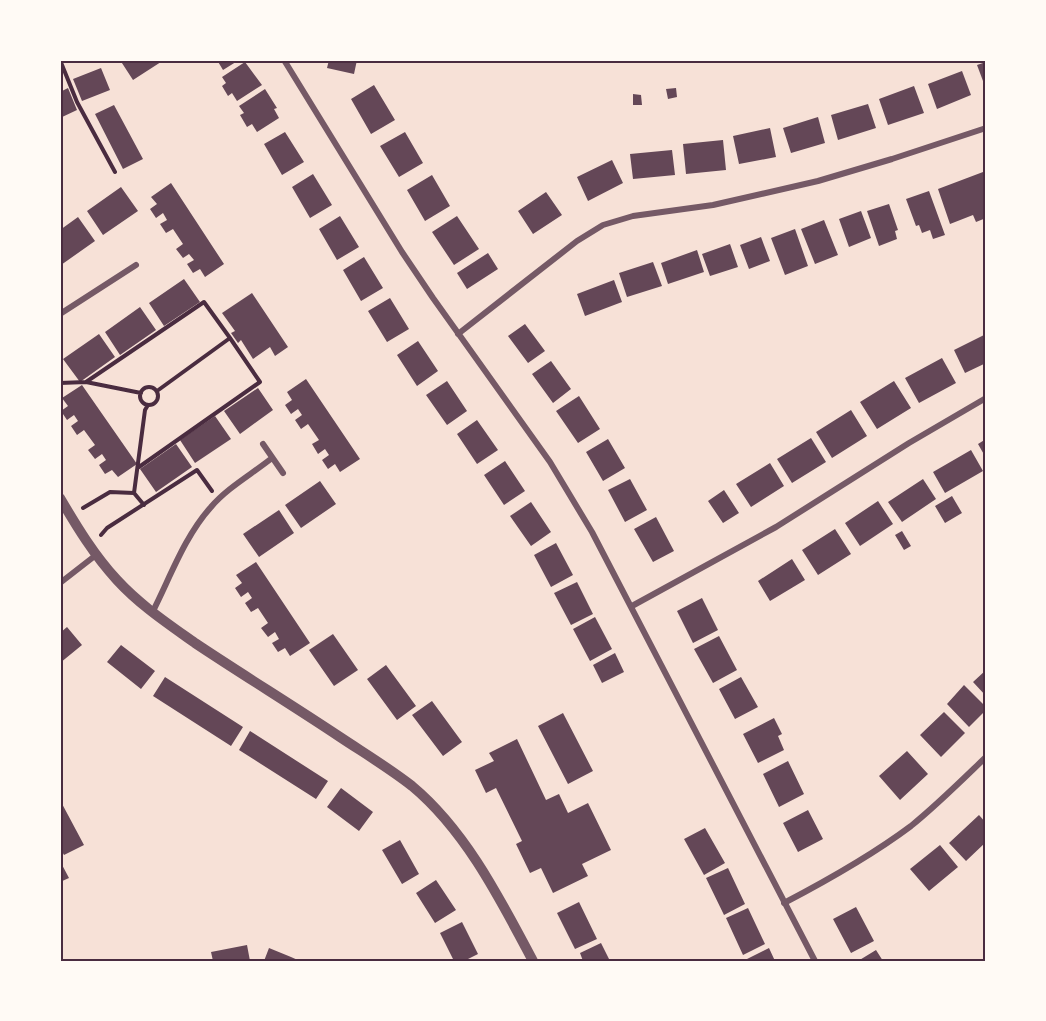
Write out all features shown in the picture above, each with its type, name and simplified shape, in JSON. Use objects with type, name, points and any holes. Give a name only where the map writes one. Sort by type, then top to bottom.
[{"type":"street","points":[[284,60],[402,252],[550,462],[592,532],[815,961]]},
{"type":"street","points":[[458,334],[577,241],[603,225],[633,216],[724,203],[818,181],[986,128]]},
{"type":"street","points":[[60,314],[136,265]]},
{"type":"street","points":[[632,606],[776,527],[909,443],[986,398]]},
{"type":"street","points":[[262,444],[283,473]]},
{"type":"street","points":[[152,613],[190,537],[204,516],[218,500],[272,458]]},
{"type":"street","points":[[60,498],[93,551],[117,580],[152,613],[412,787],[440,815],[468,849],[495,891],[533,961]]},
{"type":"street","points":[[60,583],[93,551]]},
{"type":"street","points":[[784,903],[853,866],[910,826],[986,757]]},
{"type":"path","points":[[60,60],[77,102],[115,172]]},
{"type":"path","points":[[86,382],[204,302],[260,382],[139,467]]},
{"type":"path","points":[[157,391],[230,338]]},
{"type":"path","points":[[60,383],[86,382],[141,393],[149,387],[157,391]]},
{"type":"path","points":[[134,493],[145,410],[148,405],[156,402],[157,391]]},
{"type":"path","points":[[141,393],[142,401],[148,405]]},
{"type":"path","points":[[93,551],[107,528],[197,470],[218,500]]},
{"type":"path","points":[[71,516],[110,492],[134,493],[144,504]]},
{"type":"building","points":[[120,60],[164,60],[133,80]]},
{"type":"building","points":[[217,60],[239,60],[223,70]]},
{"type":"building","points":[[329,60],[357,60],[354,74],[327,68]]},
{"type":"building","points":[[245,62],[262,85],[237,101],[232,93],[228,96],[222,86],[226,83],[222,77]]},
{"type":"building","points":[[986,62],[986,89],[977,65]]},
{"type":"building","points":[[101,68],[110,90],[82,101],[73,79]]},
{"type":"building","points":[[962,71],[971,95],[937,109],[928,84]]},
{"type":"building","points":[[374,85],[395,120],[371,134],[351,99]]},
{"type":"building","points":[[914,86],[924,113],[888,125],[879,99]]},
{"type":"building","points":[[68,88],[77,110],[60,118],[60,92]]},
{"type":"building","points":[[676,88],[677,97],[668,99],[666,89]]},
{"type":"building","points":[[265,89],[277,108],[274,109],[279,118],[257,132],[252,124],[247,127],[240,115],[244,113],[239,106]]},
{"type":"building","points":[[633,94],[641,95],[642,105],[633,105]]},
{"type":"building","points":[[868,104],[876,128],[838,140],[831,115]]},
{"type":"building","points":[[114,105],[143,159],[123,169],[95,114]]},
{"type":"building","points":[[818,117],[825,143],[791,153],[783,128]]},
{"type":"building","points":[[770,128],[776,157],[739,164],[733,136]]},
{"type":"building","points":[[285,132],[304,162],[282,175],[264,144]]},
{"type":"building","points":[[405,132],[423,163],[399,177],[380,146]]},
{"type":"building","points":[[723,140],[726,170],[686,174],[683,144]]},
{"type":"building","points":[[672,150],[675,175],[633,179],[630,154]]},
{"type":"building","points":[[612,160],[623,183],[588,201],[577,177]]},
{"type":"building","points":[[983,172],[986,181],[986,218],[976,222],[973,215],[950,224],[938,189]]},
{"type":"building","points":[[313,174],[332,205],[310,218],[292,187]]},
{"type":"building","points":[[432,175],[450,206],[425,221],[407,190]]},
{"type":"building","points":[[171,183],[224,264],[205,277],[200,269],[193,273],[187,264],[194,260],[189,254],[183,258],[176,249],[183,244],[173,229],[166,233],[160,224],[167,220],[163,213],[156,218],[150,209],[157,204],[151,197]]},
{"type":"building","points":[[121,187],[138,211],[103,235],[87,211]]},
{"type":"building","points":[[929,191],[945,235],[933,239],[930,230],[922,233],[919,225],[916,226],[906,199]]},
{"type":"building","points":[[546,192],[562,215],[533,234],[518,211]]},
{"type":"building","points":[[889,204],[898,230],[895,231],[897,239],[879,246],[867,211]]},
{"type":"building","points":[[861,211],[871,238],[849,247],[839,219]]},
{"type":"building","points":[[340,216],[359,247],[337,260],[319,229]]},
{"type":"building","points":[[457,216],[479,249],[454,265],[432,232]]},
{"type":"building","points":[[78,217],[95,241],[61,265],[60,230]]},
{"type":"building","points":[[824,220],[838,255],[815,264],[801,229]]},
{"type":"building","points":[[795,229],[808,266],[785,275],[771,238]]},
{"type":"building","points":[[761,237],[770,261],[749,269],[740,245]]},
{"type":"building","points":[[730,244],[738,267],[710,276],[702,254]]},
{"type":"building","points":[[697,250],[704,272],[668,284],[661,263]]},
{"type":"building","points":[[488,253],[498,269],[467,289],[457,273]]},
{"type":"building","points":[[364,257],[383,288],[361,301],[343,270]]},
{"type":"building","points":[[653,262],[662,286],[627,297],[619,273]]},
{"type":"building","points":[[184,279],[200,302],[164,326],[149,303]]},
{"type":"building","points":[[614,280],[622,302],[585,316],[577,294]]},
{"type":"building","points":[[252,293],[288,347],[275,356],[270,347],[253,359],[241,340],[238,343],[231,333],[235,331],[222,313]]},
{"type":"building","points":[[390,298],[409,329],[387,342],[368,311]]},
{"type":"building","points":[[140,307],[156,330],[120,355],[105,332]]},
{"type":"building","points":[[525,324],[545,351],[528,363],[508,336]]},
{"type":"building","points":[[99,334],[115,357],[80,382],[63,359]]},
{"type":"building","points":[[986,334],[986,363],[965,373],[954,350]]},
{"type":"building","points":[[418,341],[438,371],[417,386],[397,355]]},
{"type":"building","points":[[942,358],[956,383],[919,403],[905,378]]},
{"type":"building","points":[[551,361],[571,389],[553,403],[532,374]]},
{"type":"building","points":[[306,379],[360,459],[340,472],[335,464],[328,469],[322,460],[329,455],[325,449],[318,454],[312,444],[319,440],[308,424],[301,429],[295,420],[302,415],[298,409],[291,414],[285,405],[292,400],[287,392]]},
{"type":"building","points":[[447,381],[467,411],[447,425],[426,395]]},
{"type":"building","points":[[894,381],[911,408],[877,429],[860,402]]},
{"type":"building","points":[[82,385],[137,464],[118,477],[112,470],[105,474],[99,465],[106,460],[102,454],[95,459],[88,450],[95,445],[84,430],[77,435],[71,426],[78,421],[74,415],[67,420],[61,411],[68,406],[62,398]]},
{"type":"building","points":[[258,388],[273,410],[240,434],[224,411]]},
{"type":"building","points":[[579,396],[600,429],[578,443],[556,411]]},
{"type":"building","points":[[851,410],[867,436],[832,458],[816,432]]},
{"type":"building","points":[[215,416],[231,439],[195,463],[180,440]]},
{"type":"building","points":[[477,420],[498,450],[477,464],[457,434]]},
{"type":"building","points":[[811,438],[826,462],[792,483],[777,459]]},
{"type":"building","points":[[608,439],[625,468],[603,481],[586,452]]},
{"type":"building","points":[[986,439],[986,458],[978,444]]},
{"type":"building","points":[[176,444],[192,467],[156,492],[140,469]]},
{"type":"building","points":[[971,450],[983,471],[945,493],[933,472]]},
{"type":"building","points":[[505,461],[525,491],[504,505],[484,475]]},
{"type":"building","points":[[770,463],[784,486],[751,507],[736,484]]},
{"type":"building","points":[[630,479],[647,510],[625,522],[608,490]]},
{"type":"building","points":[[923,479],[936,499],[902,522],[888,502]]},
{"type":"building","points":[[320,481],[336,504],[301,528],[285,505]]},
{"type":"building","points":[[724,490],[739,513],[723,523],[708,501]]},
{"type":"building","points":[[952,496],[962,513],[945,523],[935,506]]},
{"type":"building","points":[[878,501],[893,524],[860,546],[845,523]]},
{"type":"building","points":[[531,502],[551,532],[531,546],[510,516]]},
{"type":"building","points":[[279,510],[294,533],[259,557],[243,534]]},
{"type":"building","points":[[656,517],[674,551],[653,562],[634,529]]},
{"type":"building","points":[[835,529],[851,554],[818,575],[802,550]]},
{"type":"building","points":[[902,531],[911,546],[904,550],[895,535]]},
{"type":"building","points":[[556,543],[573,575],[551,587],[534,555]]},
{"type":"building","points":[[792,559],[805,580],[770,601],[758,581]]},
{"type":"building","points":[[256,562],[310,643],[290,656],[285,648],[278,652],[272,643],[279,639],[275,632],[268,637],[261,628],[268,623],[258,608],[251,612],[245,603],[252,598],[248,592],[241,597],[235,588],[242,583],[236,575]]},
{"type":"building","points":[[577,582],[593,614],[571,625],[554,593]]},
{"type":"building","points":[[702,598],[718,630],[693,643],[677,611]]},
{"type":"building","points":[[595,617],[612,649],[590,661],[573,629]]},
{"type":"building","points":[[67,627],[82,645],[60,663],[60,633]]},
{"type":"building","points":[[333,634],[358,670],[334,686],[309,650]]},
{"type":"building","points":[[719,636],[737,670],[713,683],[694,649]]},
{"type":"building","points":[[121,645],[155,671],[141,689],[107,662]]},
{"type":"building","points":[[615,653],[624,672],[602,683],[593,665]]},
{"type":"building","points":[[386,665],[416,706],[397,720],[367,679]]},
{"type":"building","points":[[986,670],[986,696],[973,682]]},
{"type":"building","points":[[165,677],[243,727],[231,746],[153,696]]},
{"type":"building","points":[[741,677],[758,707],[735,719],[719,689]]},
{"type":"building","points":[[964,685],[986,707],[986,710],[969,727],[947,704]]},
{"type":"building","points":[[432,701],[462,742],[443,756],[412,715]]},
{"type":"building","points":[[944,712],[965,733],[941,757],[920,735]]},
{"type":"building","points":[[563,713],[593,771],[568,784],[538,726]]},
{"type":"building","points":[[774,718],[782,734],[778,736],[784,750],[758,763],[743,734]]},
{"type":"building","points":[[250,731],[328,781],[316,799],[239,750]]},
{"type":"building","points":[[517,739],[546,800],[559,794],[568,813],[588,803],[611,850],[582,864],[588,876],[553,893],[541,868],[530,873],[516,844],[522,841],[496,788],[486,793],[475,770],[494,761],[489,753]]},
{"type":"building","points":[[907,751],[928,774],[900,800],[879,776]]},
{"type":"building","points":[[788,761],[804,794],[779,807],[763,774]]},
{"type":"building","points":[[341,788],[373,812],[359,831],[327,807]]},
{"type":"building","points":[[60,800],[84,845],[64,855],[60,848]]},
{"type":"building","points":[[808,810],[823,839],[798,852],[783,823]]},
{"type":"building","points":[[979,815],[986,823],[986,842],[966,861],[949,843]]},
{"type":"building","points":[[705,828],[725,863],[704,875],[684,839]]},
{"type":"building","points":[[400,840],[419,874],[402,884],[382,850]]},
{"type":"building","points":[[940,845],[958,867],[929,891],[910,869]]},
{"type":"building","points":[[60,861],[69,878],[60,882]]},
{"type":"building","points":[[728,868],[745,904],[724,915],[706,878]]},
{"type":"building","points":[[436,880],[456,910],[435,923],[416,893]]},
{"type":"building","points":[[579,902],[597,939],[575,949],[557,913]]},
{"type":"building","points":[[856,907],[874,941],[851,953],[833,919]]},
{"type":"building","points":[[748,908],[765,944],[743,955],[726,918]]},
{"type":"building","points":[[462,922],[478,954],[464,961],[454,961],[440,933]]},
{"type":"building","points":[[601,943],[610,961],[583,961],[580,953]]},
{"type":"building","points":[[247,945],[250,961],[213,961],[211,952]]},
{"type":"building","points":[[269,948],[291,957],[300,961],[264,961]]},
{"type":"building","points":[[769,948],[775,961],[748,961],[747,959]]},
{"type":"building","points":[[876,950],[883,961],[858,961]]}]
